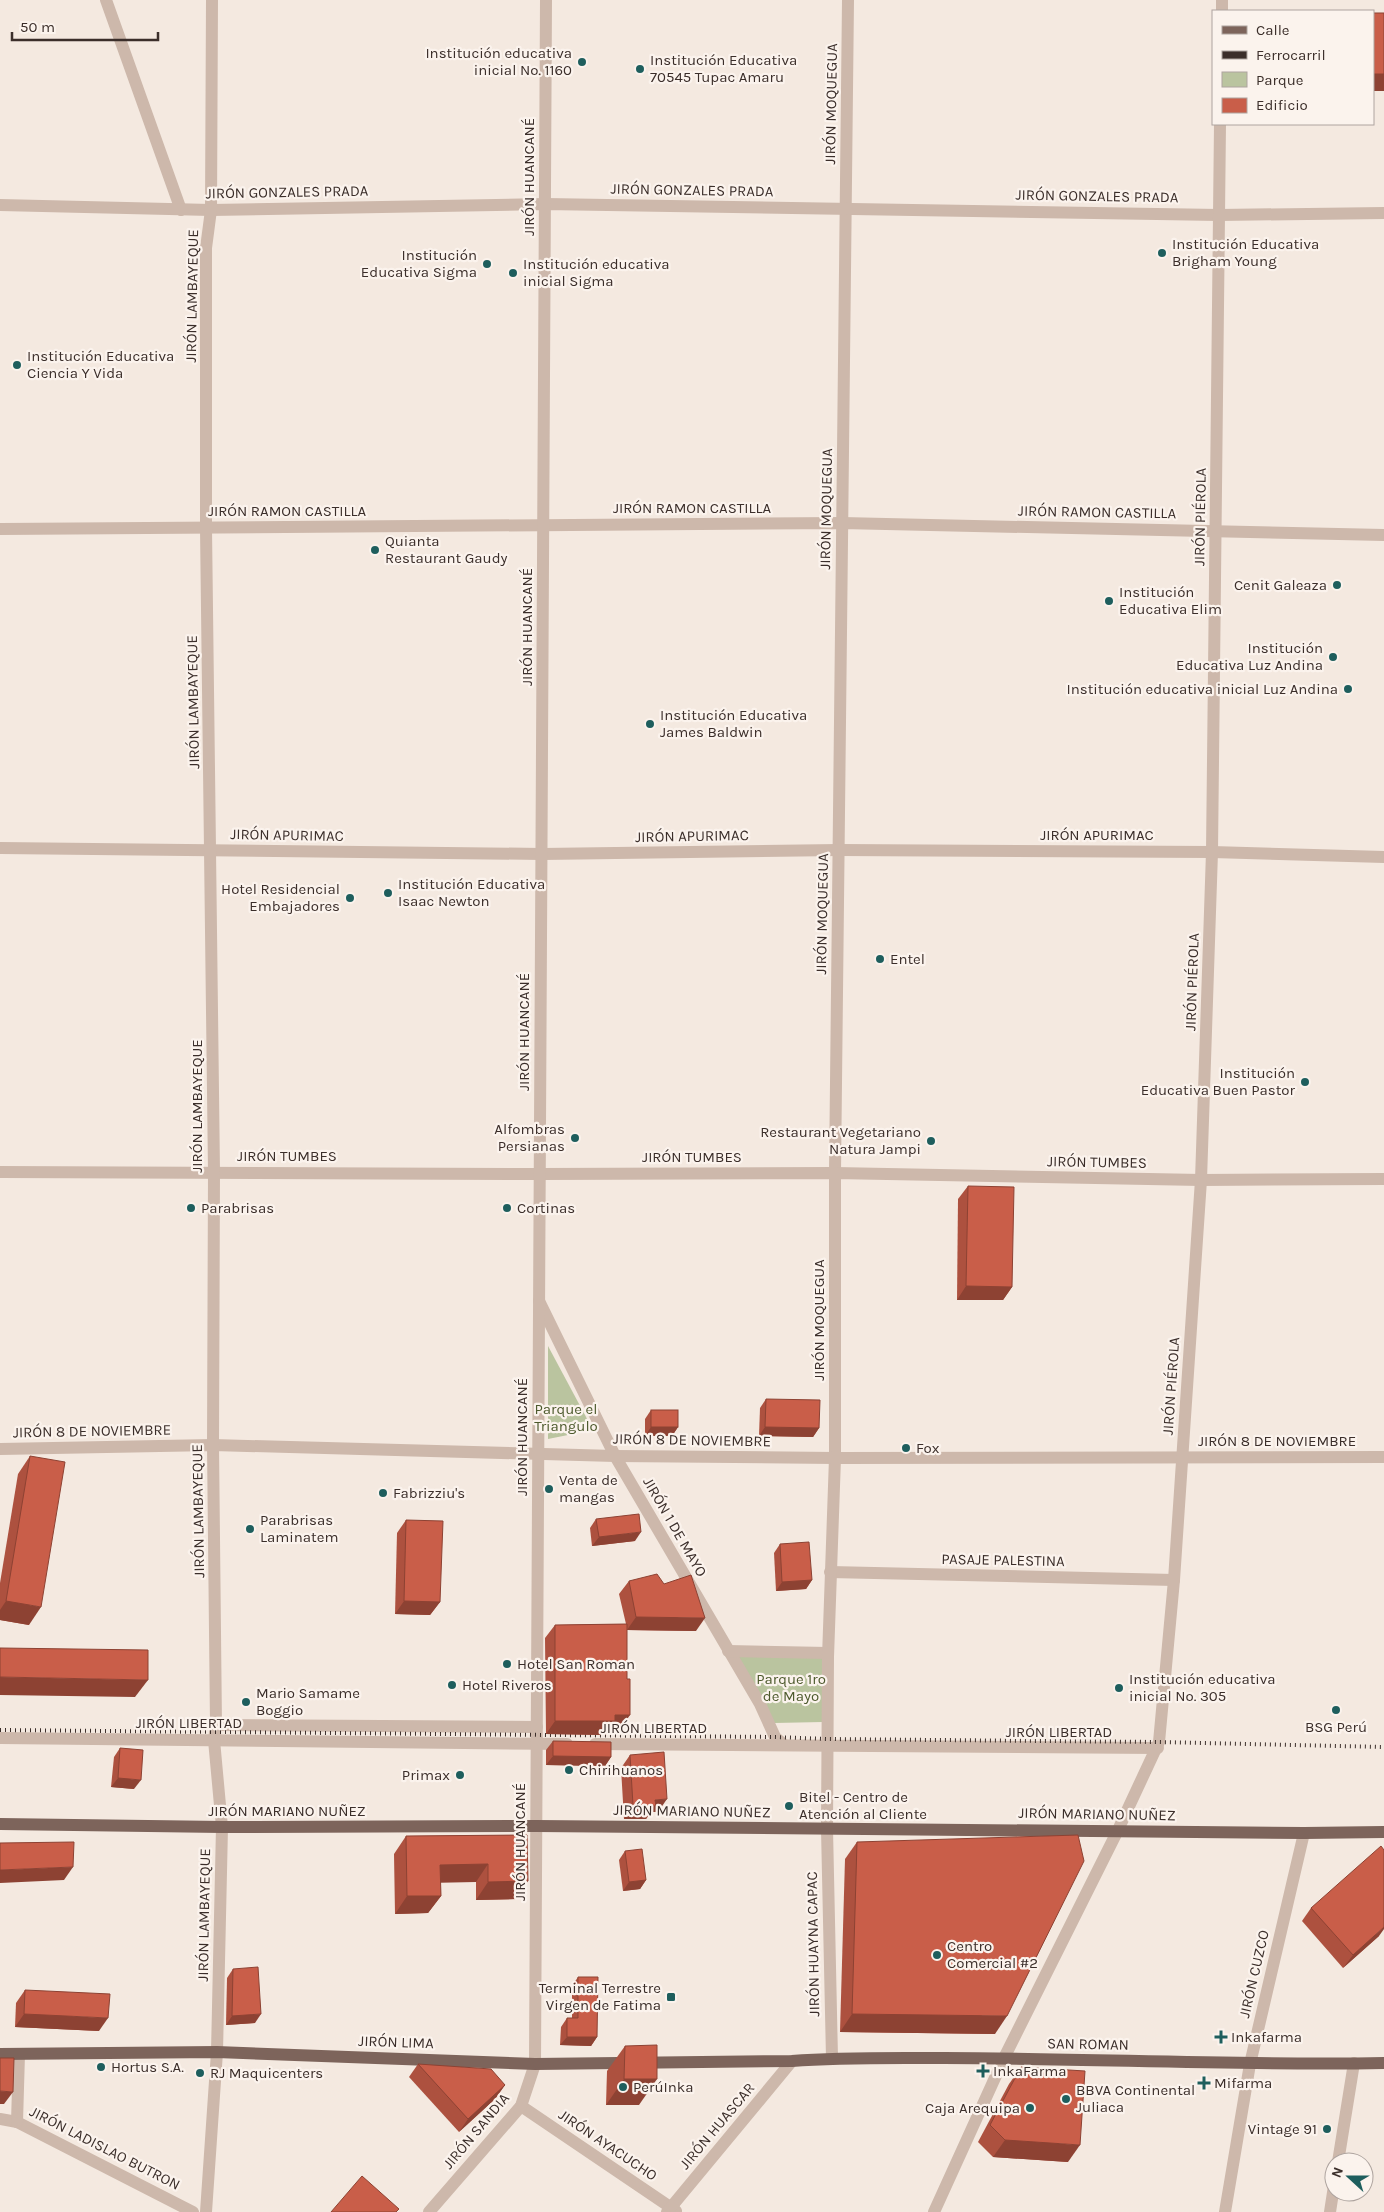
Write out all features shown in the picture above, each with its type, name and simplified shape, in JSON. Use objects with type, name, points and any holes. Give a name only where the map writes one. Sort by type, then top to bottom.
[{"type":"main road","name":"JIRÓN MARIANO NUÑEZ","points":[[0,1824],[222,1827],[536,1826],[1304,1833],[1384,1832]]},
{"type":"main road","name":"JIRÓN LIMA","points":[[0,2054],[218,2052],[535,2064],[792,2060]]},
{"type":"main road","name":"SAN ROMAN","points":[[792,2060],[832,2058],[1004,2058],[1250,2064],[1384,2063]]},
{"type":"street","points":[[106,0],[181,210]]},
{"type":"street","name":"JIRÓN LAMBAYEQUE","points":[[206,2212],[218,2052],[222,1827],[214,1740],[216,1725],[213,1445],[214,1172],[206,528],[206,248],[211,210],[212,0]]},
{"type":"street","name":"JIRÓN HUANCANÉ","points":[[535,2064],[546,0]]},
{"type":"street","name":"JIRÓN MOQUEGUA","points":[[828,1829],[828,1653],[835,1458],[835,1173],[848,0]]},
{"type":"street","name":"JIRÓN PIÉROLA","points":[[934,2212],[1004,2058],[1158,1748],[1174,1580],[1201,1180],[1212,852],[1220,125]]},
{"type":"street","name":"JIRÓN GONZALES PRADA","points":[[0,205],[211,210],[545,204],[1219,215],[1384,213]]},
{"type":"street","name":"JIRÓN RAMON CASTILLA","points":[[0,529],[842,523],[1384,536]]},
{"type":"street","name":"JIRÓN APURIMAC","points":[[0,848],[542,854],[839,850],[1212,852],[1384,857]]},
{"type":"street","name":"JIRÓN TUMBES","points":[[0,1172],[835,1173],[1201,1180],[1384,1179]]},
{"type":"street","name":"JIRÓN 1 DE MAYO","points":[[539,1301],[615,1456],[760,1704],[775,1737],[783,1744]]},
{"type":"street","name":"JIRÓN 8 DE NOVIEMBRE","points":[[0,1449],[213,1445],[538,1452],[615,1456],[835,1458],[1384,1457]]},
{"type":"street","name":"PASAJE PALESTINA","points":[[830,1572],[1174,1580]]},
{"type":"street","points":[[728,1651],[828,1653]]},
{"type":"street","points":[[216,1725],[537,1727]]},
{"type":"street","name":"JIRÓN LIBERTAD","points":[[0,1738],[581,1744],[783,1744],[828,1747],[1158,1748]]},
{"type":"street","name":"JIRÓN HUAYNA CAPAC","points":[[828,1829],[832,2058]]},
{"type":"street","name":"JIRÓN CUZCO","points":[[1225,2212],[1250,2064],[1304,1833]]},
{"type":"street","points":[[17,2122],[19,2054]]},
{"type":"street","name":"JIRÓN HUASCAR","points":[[671,2210],[792,2060]]},
{"type":"street","points":[[1340,2152],[1354,2063]]},
{"type":"street","name":"JIRÓN SANDIA","points":[[429,2212],[521,2106],[535,2064]]},
{"type":"street","name":"JIRÓN AYACUCHO","points":[[521,2106],[671,2210]]},
{"type":"street","name":"JIRÓN LADISLAO BUTRON","points":[[0,2119],[17,2122],[193,2212]]},
{"type":"green space","name":"Parque el Triangulo","points":[[548,1346],[593,1430],[548,1439]]},
{"type":"green space","name":"Parque 1ro de Mayo","points":[[735,1654],[823,1656],[823,1722],[774,1723]]},
{"type":"building","points":[[1374,13],[1384,13],[1384,74],[1374,74]]},
{"type":"building","points":[[968,1186],[1014,1187],[1012,1287],[966,1286]]},
{"type":"building","points":[[766,1399],[820,1400],[819,1428],[765,1427]]},
{"type":"building","points":[[651,1410],[678,1410],[678,1427],[651,1427]]},
{"type":"building","points":[[30,1456],[65,1462],[41,1607],[6,1601]]},
{"type":"building","points":[[639,1514],[641,1532],[599,1537],[596,1519]]},
{"type":"building","points":[[406,1520],[443,1521],[440,1602],[404,1601]]},
{"type":"building","points":[[809,1542],[812,1580],[782,1582],[780,1544]]},
{"type":"building","points":[[657,1574],[664,1584],[691,1575],[705,1618],[636,1617],[629,1581]]},
{"type":"building","points":[[627,1624],[627,1679],[630,1679],[630,1715],[615,1715],[615,1721],[555,1721],[555,1625]]},
{"type":"building","points":[[0,1648],[148,1650],[148,1680],[0,1677]]},
{"type":"building","points":[[553,1741],[611,1742],[611,1757],[553,1756]]},
{"type":"building","points":[[120,1748],[143,1750],[141,1780],[118,1778]]},
{"type":"building","points":[[664,1752],[667,1799],[655,1800],[656,1806],[633,1805],[630,1755]]},
{"type":"building","points":[[527,1835],[528,1881],[488,1882],[488,1864],[440,1865],[441,1896],[407,1896],[406,1836]]},
{"type":"building","name":"Centro Comercial #2","points":[[1078,1835],[1084,1861],[1007,2016],[852,2014],[857,1842]]},
{"type":"building","points":[[74,1842],[73,1867],[0,1870],[0,1843]]},
{"type":"building","points":[[1381,1846],[1384,1850],[1384,1927],[1353,1955],[1311,1908]]},
{"type":"building","points":[[642,1849],[646,1880],[629,1882],[625,1851]]},
{"type":"building","points":[[258,1967],[261,2014],[232,2016],[233,1969]]},
{"type":"building","points":[[578,1977],[598,1977],[597,2037],[567,2037],[567,2018],[578,2018]]},
{"type":"building","points":[[25,1990],[110,1994],[108,2018],[24,2014]]},
{"type":"building","points":[[657,2045],[657,2079],[624,2079],[625,2046]]},
{"type":"building","points":[[0,2058],[14,2058],[13,2092],[0,2091]]},
{"type":"building","points":[[418,2064],[491,2069],[505,2085],[468,2119]]},
{"type":"building","points":[[1021,2067],[1085,2071],[1080,2145],[1005,2140],[990,2125]]},
{"type":"building","points":[[362,2176],[399,2209],[396,2212],[331,2212]]},
{"type":"railway","points":[[0,1730],[775,1737],[1384,1747]]},
{"type":"place","name":"Institución educativa inicial No. 1160","points":[[582,62]]},
{"type":"place","name":"Institución Educativa 70545 Tupac Amaru","points":[[640,69]]},
{"type":"place","name":"Institución Educativa Brigham Young","points":[[1162,253]]},
{"type":"place","name":"Institución Educativa Sigma","points":[[487,264]]},
{"type":"place","name":"Institución educativa inicial Sigma","points":[[513,273]]},
{"type":"place","name":"Institución Educativa Ciencia Y Vida","points":[[17,365]]},
{"type":"place","name":"Quianta Restaurant Gaudy","points":[[375,550]]},
{"type":"place","name":"Cenit Galeaza","points":[[1337,585]]},
{"type":"place","name":"Institución Educativa Elim","points":[[1109,601]]},
{"type":"place","name":"Institución Educativa Luz Andina","points":[[1333,657]]},
{"type":"place","name":"Institución educativa inicial Luz Andina","points":[[1348,689]]},
{"type":"place","name":"Institución Educativa James Baldwin","points":[[650,724]]},
{"type":"place","name":"Institución Educativa Isaac Newton","points":[[388,893]]},
{"type":"place","name":"Hotel Residencial Embajadores","points":[[350,898]]},
{"type":"place","name":"Entel","points":[[880,959]]},
{"type":"place","name":"Institución Educativa Buen Pastor","points":[[1305,1082]]},
{"type":"place","name":"Alfombras Persianas","points":[[575,1138]]},
{"type":"place","name":"Restaurant Vegetariano Natura Jampi","points":[[931,1141]]},
{"type":"place","name":"Parabrisas","points":[[191,1208]]},
{"type":"place","name":"Cortinas","points":[[507,1208]]},
{"type":"place","name":"Fox","points":[[906,1448]]},
{"type":"place","name":"Venta de mangas","points":[[549,1489]]},
{"type":"place","name":"Fabrizziu's","points":[[383,1493]]},
{"type":"place","name":"Parabrisas Laminatem","points":[[250,1529]]},
{"type":"place","name":"Hotel San Roman","points":[[507,1664]]},
{"type":"place","name":"Hotel Riveros","points":[[452,1685]]},
{"type":"place","name":"Institución educativa inicial No. 305","points":[[1119,1688]]},
{"type":"place","name":"Mario Samame Boggio","points":[[246,1702]]},
{"type":"place","name":"BSG Perú","points":[[1336,1710]]},
{"type":"place","name":"Chirihuanos","points":[[569,1770]]},
{"type":"place","name":"Primax","points":[[460,1775]]},
{"type":"place","name":"Bitel - Centro de Atención al Cliente","points":[[789,1806]]},
{"type":"place","name":"Centro Comercial #2","points":[[937,1955]]},
{"type":"place","name":"Terminal Terrestre Virgen de Fatima","points":[[671,1997]]},
{"type":"place","name":"Inkafarma","points":[[1221,2037]]},
{"type":"place","name":"Hortus S.A.","points":[[101,2067]]},
{"type":"place","name":"InkaFarma","points":[[983,2071]]},
{"type":"place","name":"RJ Maquicenters","points":[[200,2073]]},
{"type":"place","name":"Mifarma","points":[[1204,2083]]},
{"type":"place","name":"PerúInka","points":[[623,2087]]},
{"type":"place","name":"BBVA Continental Juliaca","points":[[1066,2099]]},
{"type":"place","name":"Caja Arequipa","points":[[1030,2108]]},
{"type":"place","name":"Vintage 91","points":[[1327,2129]]}]
